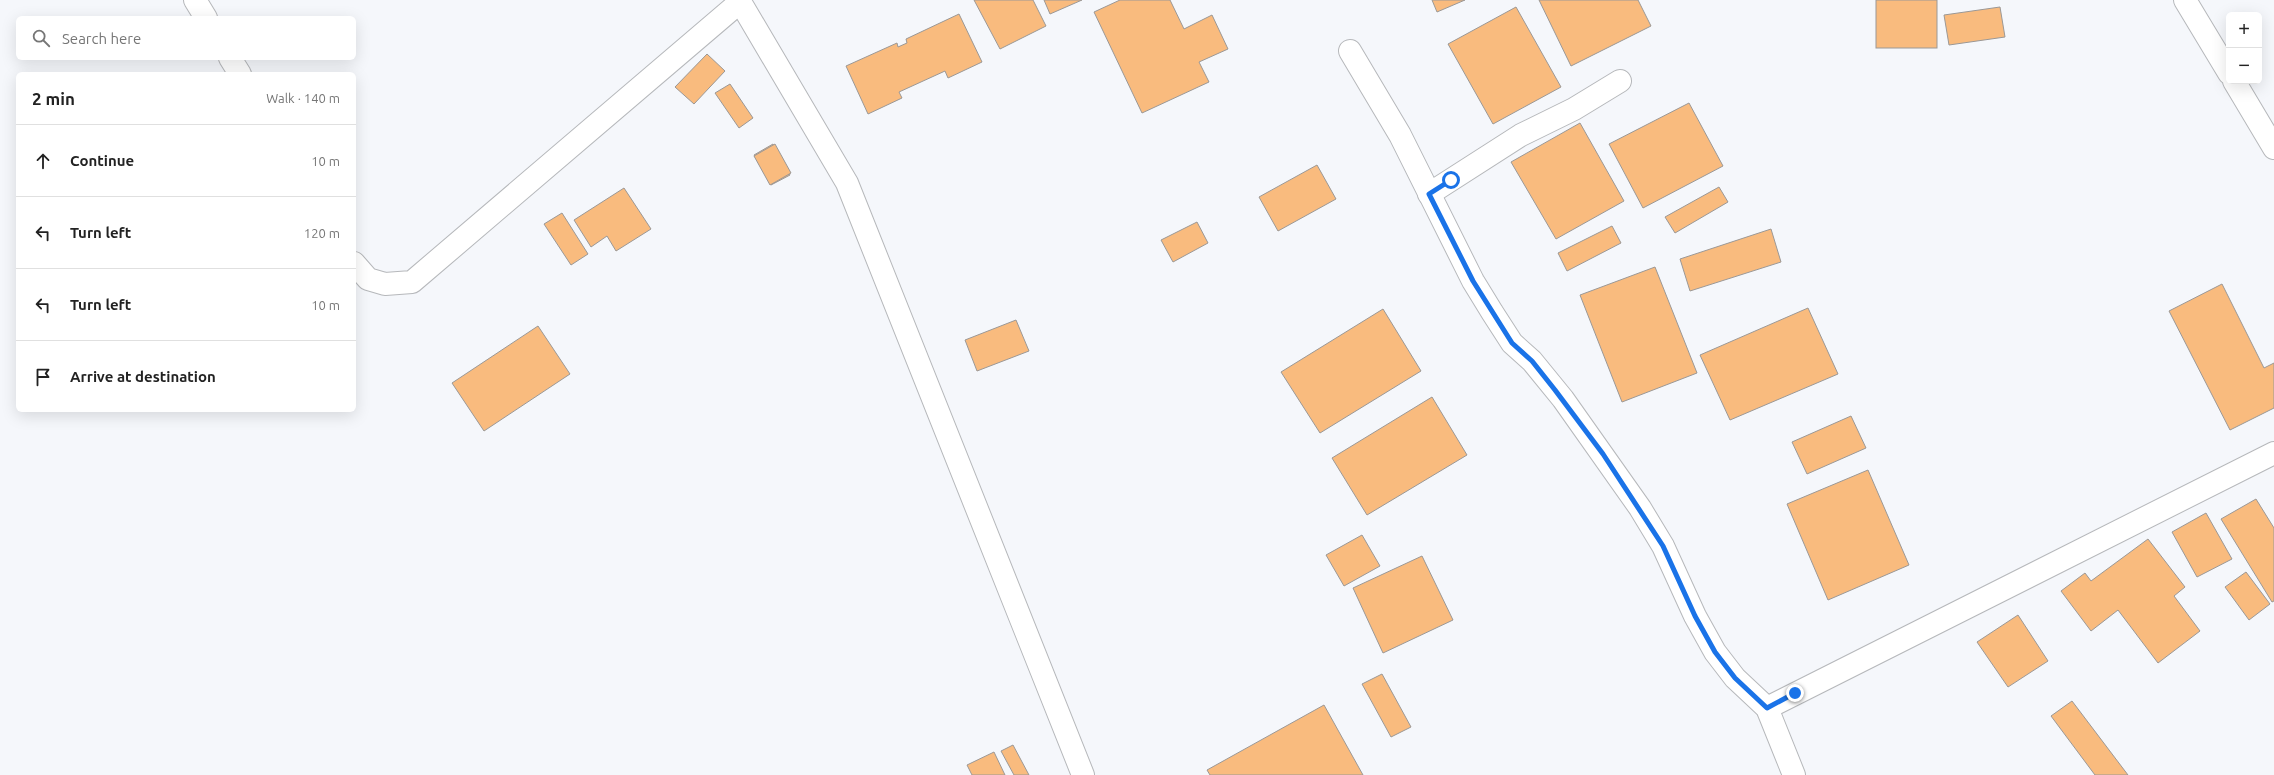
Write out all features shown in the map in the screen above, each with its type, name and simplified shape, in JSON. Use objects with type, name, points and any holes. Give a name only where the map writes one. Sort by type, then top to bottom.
[{"type":"street","points":[[195,0],[205,16]]},
{"type":"street","points":[[356,265],[368,279],[385,284],[412,282],[739,1],[847,183],[1083,775]]},
{"type":"street","points":[[2191,2],[2226,67]]},
{"type":"street","points":[[1350,51],[1400,135],[1473,281],[1512,343],[1536,366],[1603,454],[1663,546],[1695,616],[1715,652],[1735,678],[1767,708],[1794,775]]},
{"type":"street","points":[[231,60],[239,72]]},
{"type":"street","points":[[1429,194],[1521,135],[1574,109],[1620,81]]},
{"type":"street","points":[[2236,84],[2274,148]]},
{"type":"street","points":[[1767,708],[2274,453]]},
{"type":"building","points":[[974,0],[1033,0],[1046,26],[1000,49]]},
{"type":"building","points":[[1044,0],[1082,0],[1050,14]]},
{"type":"building","points":[[1120,0],[1170,0],[1184,29],[1212,15],[1228,49],[1199,62],[1209,82],[1142,113],[1094,12]]},
{"type":"building","points":[[1432,0],[1465,0],[1437,12]]},
{"type":"building","points":[[1539,0],[1638,0],[1651,26],[1571,66]]},
{"type":"building","points":[[1876,0],[1937,0],[1937,48],[1876,48]]},
{"type":"building","points":[[1516,7],[1561,87],[1493,124],[1448,44]]},
{"type":"building","points":[[2000,7],[2005,37],[1949,45],[1944,15]]},
{"type":"building","points":[[959,14],[982,62],[948,78],[945,71],[899,92],[902,98],[868,114],[846,66],[897,43],[898,47],[907,43],[906,39]]},
{"type":"building","points":[[707,54],[725,71],[694,104],[675,87]]},
{"type":"building","points":[[730,84],[753,118],[739,128],[715,93]]},
{"type":"building","points":[[1689,103],[1723,166],[1643,208],[1609,144]]},
{"type":"building","points":[[1580,123],[1624,201],[1556,239],[1511,162]]},
{"type":"building","points":[[773,144],[790,175],[771,185],[754,155]]},
{"type":"building","points":[[775,144],[791,173],[770,185],[754,156]]},
{"type":"building","points":[[1317,165],[1336,199],[1278,231],[1259,197]]},
{"type":"building","points":[[1719,187],[1728,202],[1675,233],[1665,217]]},
{"type":"building","points":[[624,188],[651,229],[616,251],[607,236],[591,247],[574,220]]},
{"type":"building","points":[[562,213],[588,254],[571,265],[544,224]]},
{"type":"building","points":[[1197,222],[1208,243],[1173,262],[1161,240]]},
{"type":"building","points":[[1612,226],[1621,243],[1567,271],[1558,253]]},
{"type":"building","points":[[1771,229],[1781,262],[1690,291],[1680,259]]},
{"type":"building","points":[[1655,267],[1697,373],[1622,402],[1580,295]]},
{"type":"building","points":[[2222,284],[2264,368],[2274,363],[2274,408],[2230,430],[2169,311]]},
{"type":"building","points":[[1808,308],[1838,374],[1730,420],[1700,355]]},
{"type":"building","points":[[1383,309],[1421,371],[1320,433],[1281,372]]},
{"type":"building","points":[[1016,320],[1029,351],[977,371],[965,340]]},
{"type":"building","points":[[538,326],[570,374],[484,431],[452,383]]},
{"type":"building","points":[[1432,397],[1467,455],[1367,515],[1332,458]]},
{"type":"building","points":[[1851,416],[1866,448],[1807,474],[1792,442]]},
{"type":"building","points":[[1868,470],[1909,565],[1828,600],[1787,504]]},
{"type":"building","points":[[2256,499],[2274,528],[2274,601],[2272,602],[2221,519]]},
{"type":"building","points":[[2206,513],[2232,559],[2197,577],[2172,532]]},
{"type":"building","points":[[1362,535],[1380,566],[1344,586],[1326,555]]},
{"type":"building","points":[[2148,539],[2185,587],[2174,596],[2200,631],[2158,663],[2118,610],[2091,631],[2061,591],[2085,573],[2091,581]]},
{"type":"building","points":[[1422,556],[1453,620],[1383,653],[1353,588]]},
{"type":"building","points":[[2246,572],[2270,604],[2249,620],[2225,587]]},
{"type":"building","points":[[2018,615],[2048,661],[2008,687],[1977,642]]},
{"type":"building","points":[[1382,674],[1411,727],[1391,737],[1362,684]]},
{"type":"building","points":[[2072,701],[2128,775],[2095,775],[2051,716]]},
{"type":"building","points":[[1324,705],[1363,775],[1210,775],[1207,770]]},
{"type":"building","points":[[1013,745],[1029,775],[1014,775],[1001,751]]},
{"type":"building","points":[[994,752],[1005,775],[972,775],[967,765]]},
{"type":"route","points":[[1451,180],[1429,194],[1473,281],[1512,343],[1532,361],[1563,399],[1640,508],[1663,546],[1695,616],[1715,652],[1735,678],[1767,708],[1795,693]]}]
